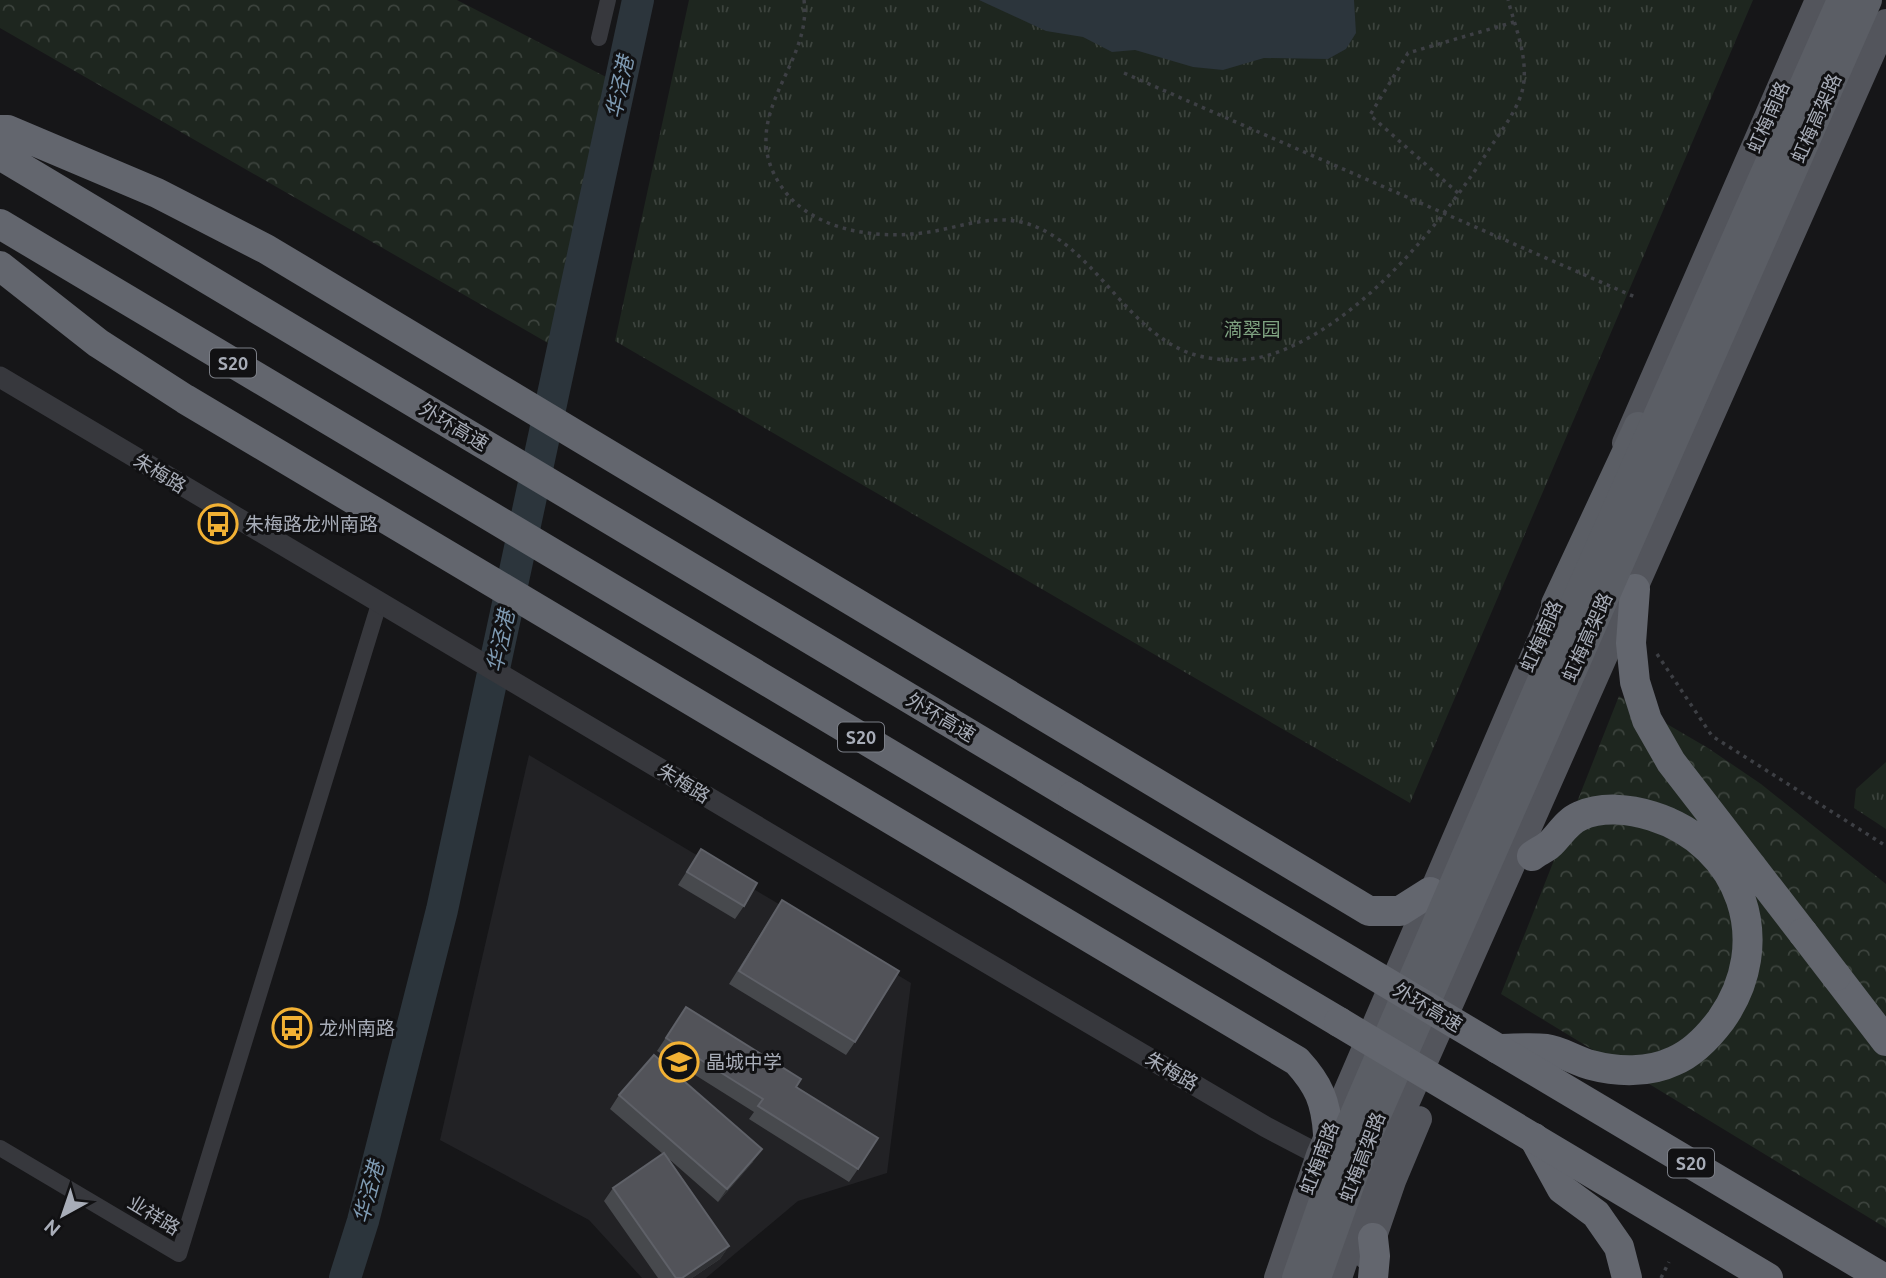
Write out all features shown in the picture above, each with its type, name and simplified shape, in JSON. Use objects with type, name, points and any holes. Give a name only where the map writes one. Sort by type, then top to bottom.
[{"type":"highway","points":[[1555,604],[1691,314],[1828,0]]},
{"type":"highway","name":"虹梅高架路","points":[[1296,1278],[1349,1126],[1575,602],[1841,0]]},
{"type":"highway","name":"虹梅高架路","points":[[1317,1278],[1369,1133],[1868,0]]},
{"type":"highway","points":[[0,130],[8,130],[120,177],[230,229],[1369,911],[1400,911],[1430,892]]},
{"type":"highway","name":"外环高速","points":[[0,155],[1883,1278]]},
{"type":"highway","name":"S20","points":[[0,224],[1768,1278]]},
{"type":"highway","points":[[0,266],[66,320],[130,365],[1297,1061],[1316,1081],[1326,1106],[1323,1145]]},
{"type":"highway","points":[[1635,589],[1631,642],[1635,682],[1647,720],[1671,762],[1886,1041]]},
{"type":"highway","points":[[1498,1049],[1548,1049],[1591,1065],[1633,1071],[1674,1062],[1709,1036],[1732,1004],[1746,966],[1748,922],[1736,884],[1708,846],[1675,823],[1635,810],[1603,810],[1580,816],[1561,829],[1550,844],[1531,856]]},
{"type":"highway","points":[[1534,1138],[1562,1189],[1596,1214],[1619,1247],[1627,1278]]},
{"type":"highway","points":[[1373,1238],[1376,1256],[1373,1278]]},
{"type":"main road","name":"虹梅南路","points":[[1276,1278],[1323,1145],[1430,892],[1818,0]]},
{"type":"main road","points":[[1339,1278],[1371,1183],[1886,22]]},
{"type":"main road","points":[[1360,1278],[1393,1181],[1601,692],[1611,663],[1612,642]]},
{"type":"street","points":[[599,38],[608,0]]},
{"type":"street","name":"朱梅路","points":[[0,377],[379,604],[1266,1127],[1323,1145],[1371,1183]]},
{"type":"street","name":"业祥路","points":[[0,1148],[179,1254],[379,604]]},
{"type":"path","points":[[804,0],[803,27],[774,96],[766,125],[767,152],[772,170],[793,201],[810,215],[832,224],[881,234],[913,234],[986,220],[1024,223],[1045,231],[1067,248],[1147,327],[1169,344],[1195,355],[1241,361],[1287,349],[1318,332],[1378,282],[1443,213],[1458,193],[1511,115],[1521,94],[1525,69],[1508,0]]},
{"type":"path","points":[[1458,193],[1370,115],[1408,53],[1514,22]]},
{"type":"path","points":[[1124,73],[1635,297]]},
{"type":"path","points":[[1653,648],[1712,736],[1886,846]]},
{"type":"path","points":[[1661,1278],[1669,1262]]},
{"type":"shaded area","points":[[979,0],[1354,0],[1356,33],[1346,49],[1328,59],[1264,58],[1223,70],[1193,67],[1135,50],[1112,52],[1083,37],[1046,31]]},
{"type":"shaded area","name":"晶城中学","points":[[529,755],[911,983],[887,1173],[798,1201],[706,1278],[642,1278],[589,1220],[440,1140]]},
{"type":"green space","points":[[0,0],[457,0],[610,79],[560,350],[0,28]]},
{"type":"green space","name":"滴翠园","points":[[689,0],[1753,0],[1410,803],[615,341]]},
{"type":"green space","points":[[1619,696],[1708,748],[1761,784],[1886,884],[1886,1228],[1501,994]]},
{"type":"green space","points":[[1886,762],[1886,829],[1854,808],[1856,789]]},
{"type":"building","points":[[701,849],[757,883],[744,906],[687,872]]},
{"type":"building","points":[[782,900],[899,971],[855,1042],[739,971]]},
{"type":"building","points":[[686,1007],[801,1079],[796,1087],[878,1138],[858,1169],[758,1106],[763,1099],[666,1038]]},
{"type":"building","points":[[654,1055],[762,1149],[727,1189],[619,1095]]},
{"type":"building","points":[[664,1153],[729,1246],[682,1278],[676,1278],[613,1188]]},
{"type":"waterway","name":"华泾港","points":[[345,1278],[363,1221],[442,910],[638,0]]},
{"type":"place","name":"朱梅路龙州南路","points":[[218,524]]},
{"type":"place","name":"龙州南路","points":[[292,1028]]},
{"type":"place","name":"晶城中学","points":[[679,1062]]}]
